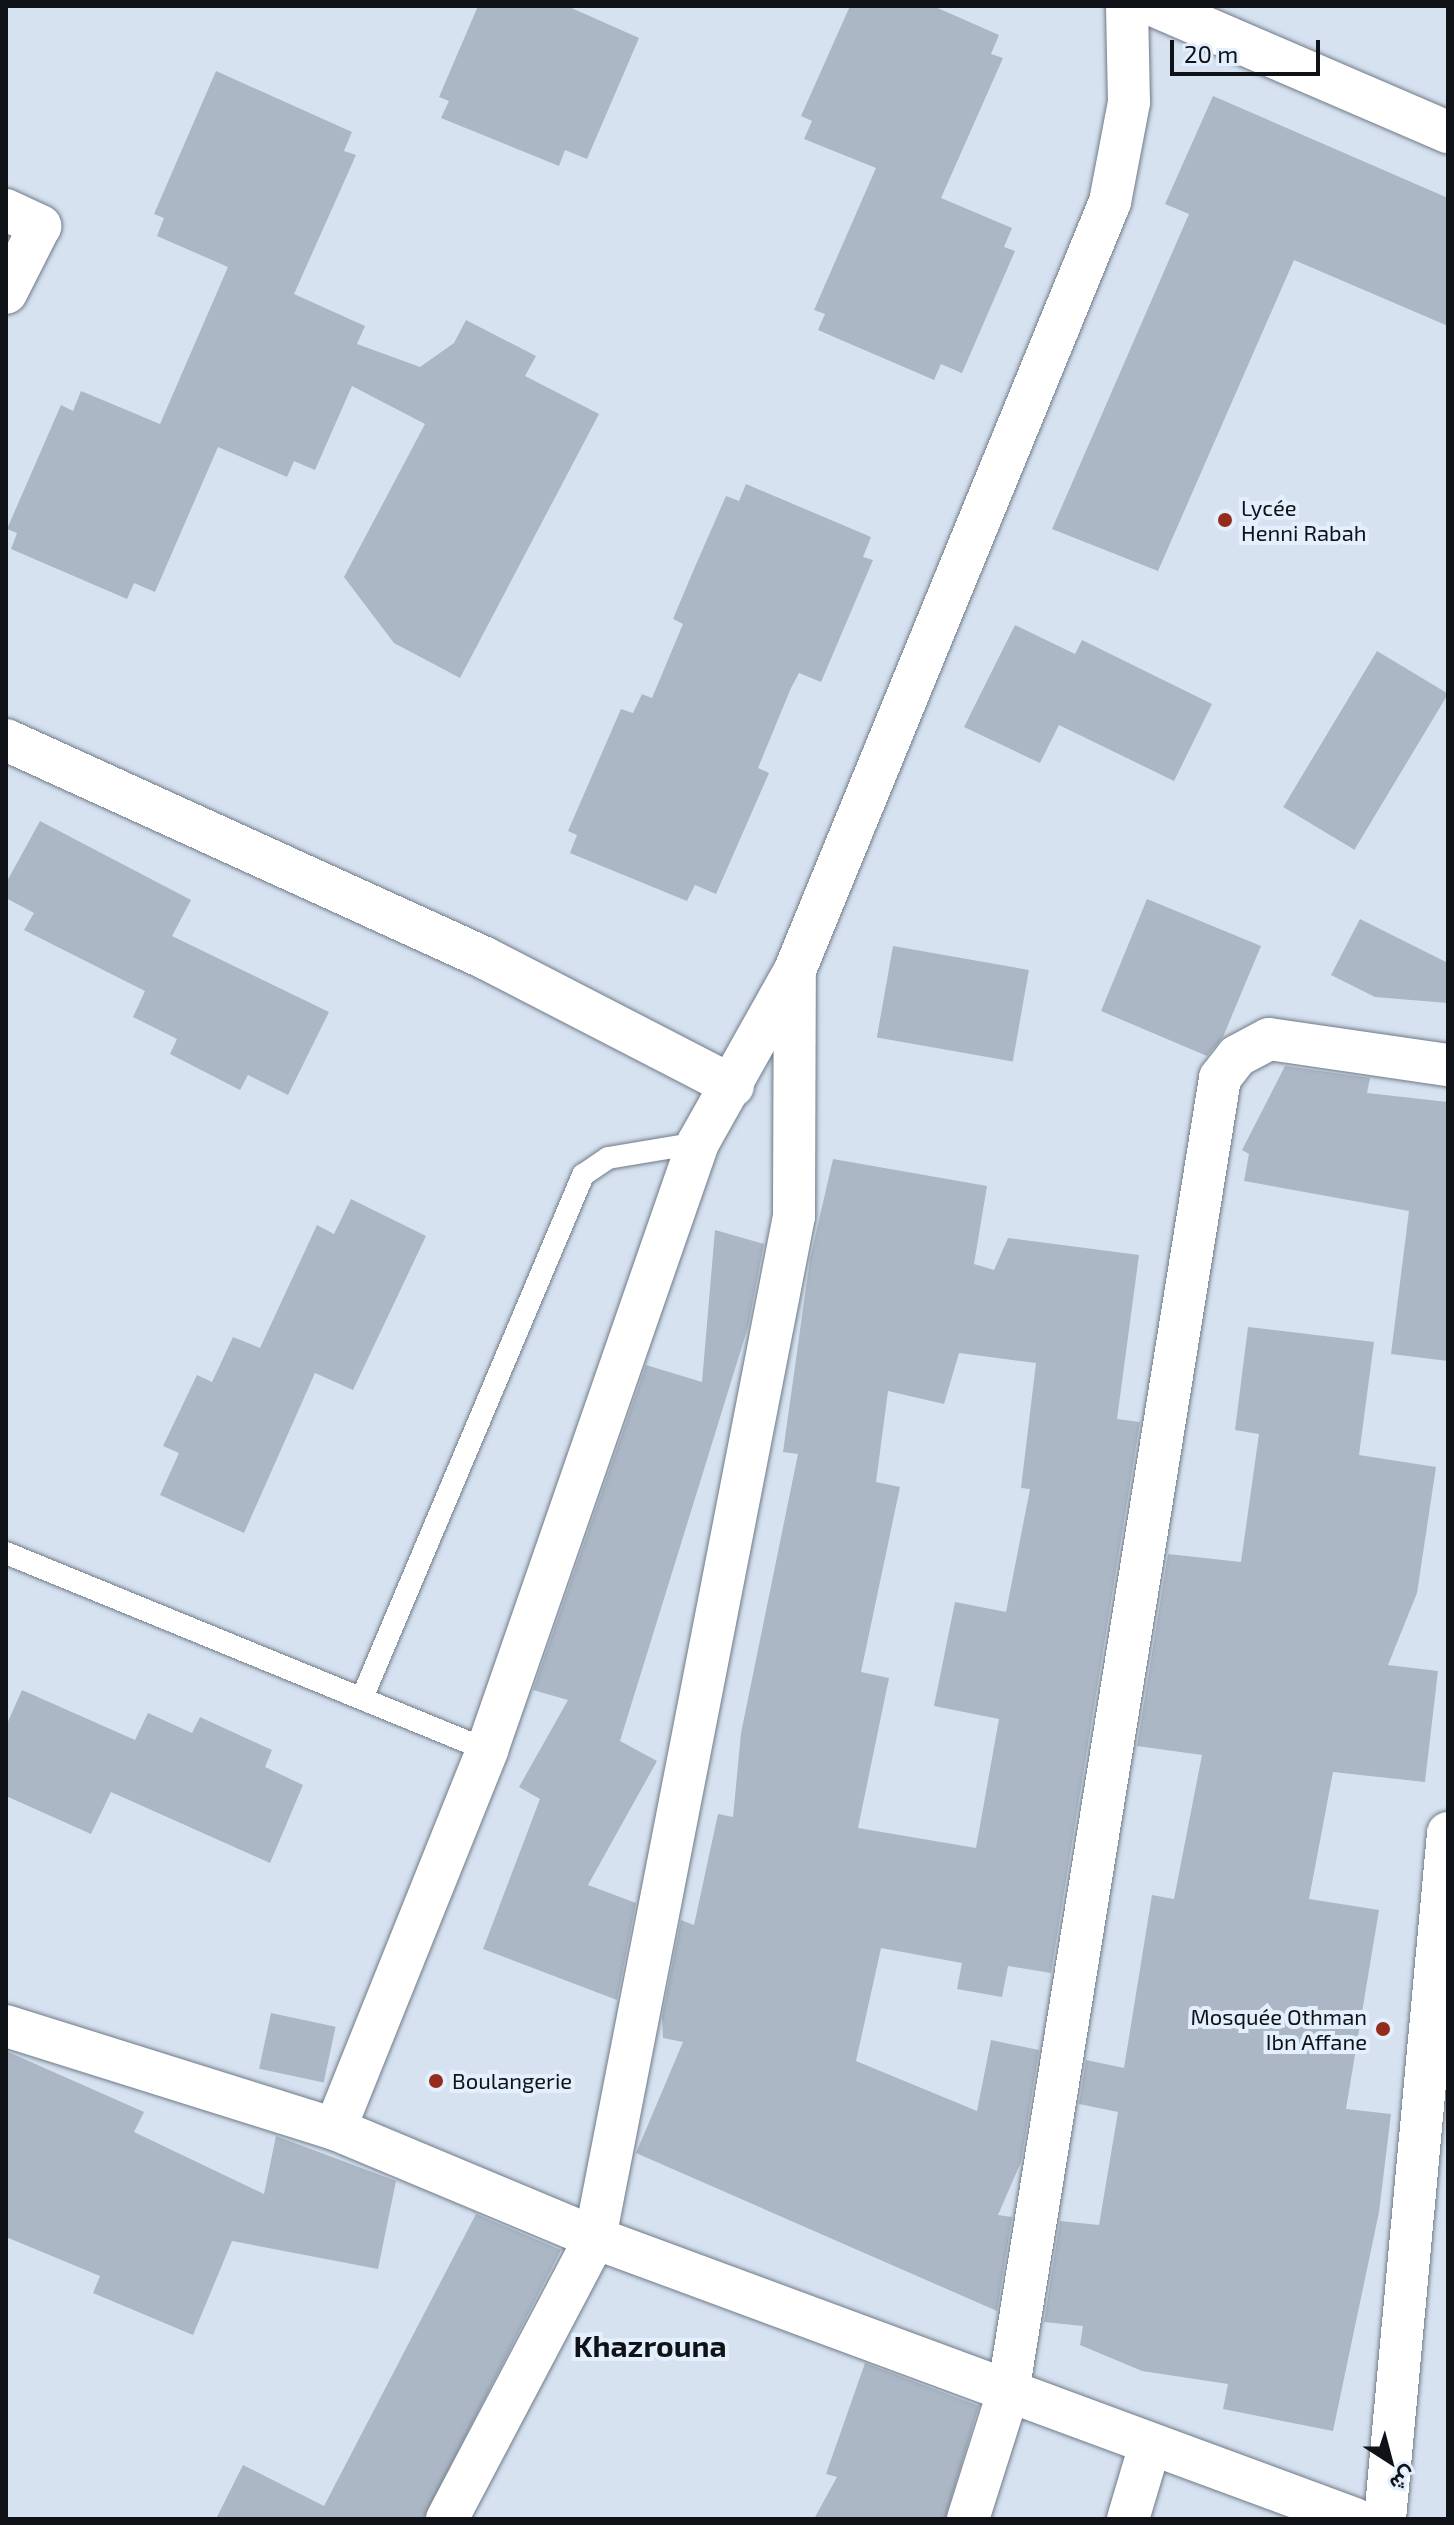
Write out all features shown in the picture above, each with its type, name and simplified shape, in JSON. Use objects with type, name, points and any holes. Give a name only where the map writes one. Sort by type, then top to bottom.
[{"type":"street","points":[[335,2129],[487,1750],[698,1143],[733,1086],[795,970],[1110,202],[1129,102],[1127,6]]},
{"type":"street","points":[[1155,6],[1448,132]]},
{"type":"street","points":[[6,210],[40,226],[6,293]]},
{"type":"street","points":[[6,740],[485,958],[733,1086]]},
{"type":"street","points":[[447,2519],[595,2238],[794,1216],[795,970]]},
{"type":"street","points":[[968,2519],[1008,2393],[1220,1078],[1237,1056],[1269,1039],[1448,1065]]},
{"type":"street","points":[[1385,2519],[1448,1833]]},
{"type":"street","points":[[6,2026],[335,2129],[595,2238],[1355,2519]]},
{"type":"street","points":[[1128,2519],[1150,2445]]},
{"type":"lane","points":[[362,1698],[583,1175],[608,1158],[698,1143]]},
{"type":"lane","points":[[6,1553],[487,1750]]},
{"type":"building","points":[[478,6],[567,6],[639,38],[587,159],[565,150],[559,166],[441,118],[449,101],[439,97]]},
{"type":"building","points":[[850,6],[933,6],[999,35],[991,54],[1003,58],[941,198],[1012,228],[1004,247],[1015,251],[962,373],[941,364],[934,380],[818,330],[825,314],[814,310],[876,168],[804,139],[812,121],[801,116]]},
{"type":"building","points":[[216,71],[352,132],[344,151],[356,155],[294,294],[365,326],[357,344],[420,367],[454,343],[466,320],[536,356],[525,376],[599,414],[460,678],[394,643],[344,577],[425,424],[352,386],[315,470],[294,461],[287,477],[218,447],[155,592],[134,583],[127,599],[11,549],[17,533],[7,529],[61,405],[73,411],[81,391],[160,424],[228,267],[157,236],[164,218],[154,214]]},
{"type":"building","points":[[1213,96],[1448,198],[1448,326],[1294,260],[1158,571],[1052,529],[1189,214],[1165,204]]},
{"type":"building","points":[[746,484],[871,537],[863,557],[873,560],[821,682],[799,673],[791,688],[758,768],[769,773],[716,894],[695,885],[687,901],[570,853],[577,835],[568,831],[621,709],[633,713],[642,694],[652,698],[683,624],[673,619],[726,496],[739,501]]},
{"type":"building","points":[[1015,625],[1075,654],[1082,640],[1212,704],[1174,781],[1059,725],[1040,763],[964,727]]},
{"type":"building","points":[[1377,651],[1448,694],[1354,850],[1283,807]]},
{"type":"building","points":[[40,821],[191,900],[172,936],[329,1012],[288,1095],[248,1075],[240,1090],[170,1054],[177,1039],[133,1017],[145,991],[24,930],[34,913],[6,898],[6,883]]},
{"type":"building","points":[[1147,899],[1261,946],[1223,1037],[1207,1056],[1101,1011]]},
{"type":"building","points":[[1360,919],[1448,963],[1448,1003],[1375,997],[1331,975]]},
{"type":"building","points":[[893,946],[1029,970],[1013,1062],[877,1038]]},
{"type":"building","points":[[1285,1066],[1370,1078],[1367,1093],[1448,1102],[1448,1361],[1391,1354],[1409,1211],[1244,1181],[1249,1154],[1242,1150]]},
{"type":"building","points":[[833,1159],[987,1186],[974,1264],[994,1270],[1008,1238],[1139,1255],[1117,1419],[1140,1422],[1051,1973],[1008,1966],[1002,1997],[957,1989],[962,1963],[881,1948],[856,2061],[977,2111],[991,2040],[1039,2050],[1021,2162],[998,2215],[1012,2217],[997,2311],[636,2153],[683,2042],[663,2038],[662,2017],[681,1920],[694,1925],[718,1814],[733,1817],[741,1733],[798,1454],[783,1452],[810,1259]],"holes":[[[959,1353],[1036,1363],[1021,1488],[1030,1489],[1006,1612],[955,1602],[934,1706],[999,1719],[976,1848],[858,1828],[889,1678],[861,1672],[900,1487],[876,1482],[888,1391],[944,1404]]]},
{"type":"building","points":[[351,1199],[426,1236],[353,1390],[315,1373],[244,1533],[160,1495],[179,1453],[163,1446],[197,1375],[212,1382],[233,1337],[260,1348],[317,1225],[334,1234]]},
{"type":"building","points":[[715,1230],[764,1244],[748,1327],[620,1741],[657,1761],[588,1885],[636,1903],[617,2000],[483,1949],[540,1799],[519,1787],[568,1700],[533,1690],[646,1365],[702,1382]]},
{"type":"building","points":[[1248,1327],[1374,1342],[1359,1455],[1436,1467],[1417,1593],[1388,1665],[1438,1671],[1425,1782],[1333,1772],[1309,1899],[1379,1910],[1346,2109],[1391,2114],[1379,2212],[1333,2431],[1223,2409],[1228,2384],[1142,2371],[1080,2345],[1083,2326],[1044,2322],[1060,2221],[1099,2225],[1118,2112],[1079,2104],[1086,2060],[1124,2068],[1152,1895],[1174,1899],[1202,1755],[1137,1746],[1168,1554],[1241,1562],[1259,1434],[1235,1430]]},
{"type":"building","points":[[22,1690],[135,1740],[148,1713],[192,1733],[200,1717],[272,1750],[265,1767],[303,1785],[270,1863],[111,1792],[91,1834],[6,1796],[6,1726]]},
{"type":"building","points":[[271,2013],[336,2027],[324,2082],[259,2069]]},
{"type":"building","points":[[6,2051],[144,2112],[134,2132],[264,2194],[276,2136],[396,2181],[378,2269],[232,2241],[193,2335],[93,2293],[100,2276],[6,2237]]},
{"type":"building","points":[[476,2214],[561,2250],[423,2519],[216,2519],[243,2465],[324,2506]]},
{"type":"building","points":[[865,2363],[979,2406],[945,2519],[814,2519],[837,2477],[826,2474]]},
{"type":"place","name":"Lycée Henni Rabah","points":[[1225,520]]},
{"type":"place","name":"Mosquée Othman Ibn Affane","points":[[1383,2029]]},
{"type":"place","name":"Boulangerie","points":[[436,2081]]},
{"type":"district","name":"Khazrouna","points":[[650,2345]]}]
